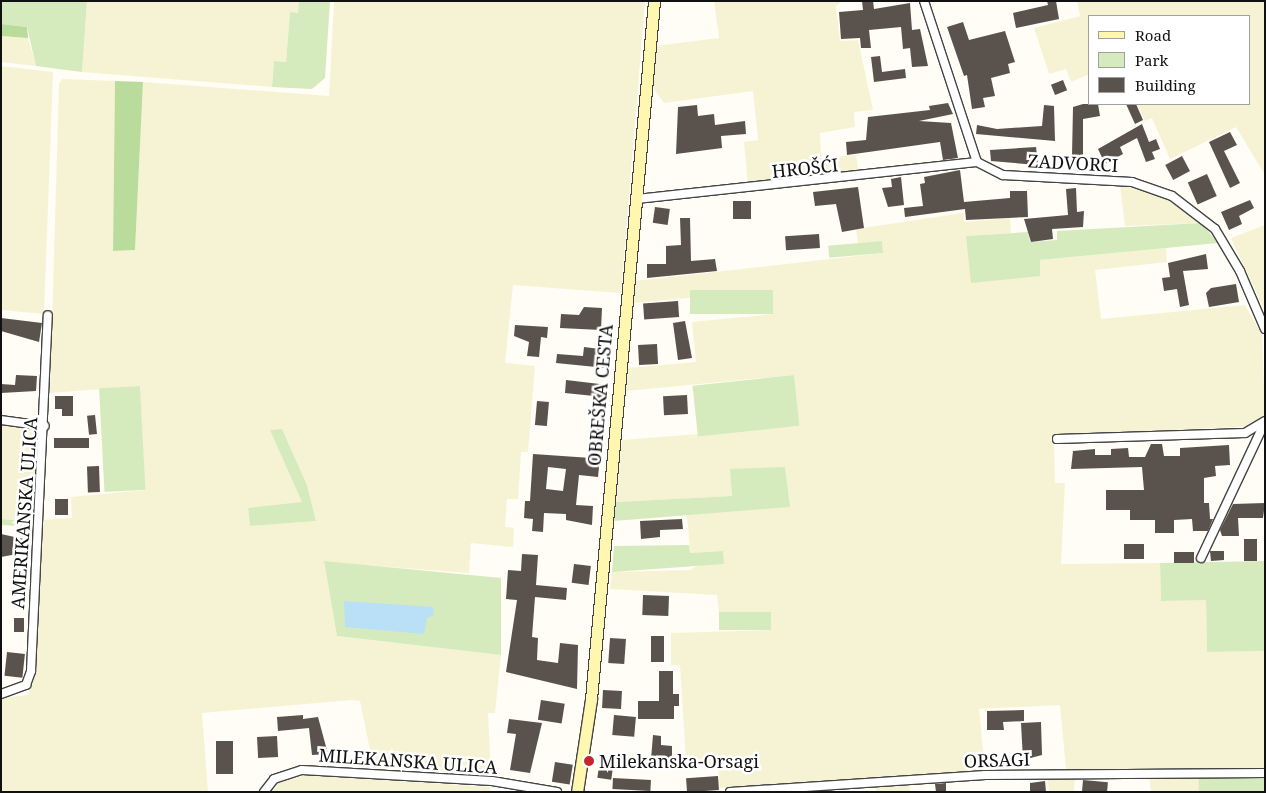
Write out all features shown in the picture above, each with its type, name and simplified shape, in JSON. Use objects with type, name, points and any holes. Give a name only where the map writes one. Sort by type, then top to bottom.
[{"type":"main road","name":"OBREŠKA CESTA","points":[[577,792],[590,699],[654,1]]},
{"type":"street","points":[[924,1],[977,162]]},
{"type":"street","name":"HROŠĆI","points":[[636,199],[977,162]]},
{"type":"street","name":"ZADVORCI","points":[[977,162],[1003,174],[1132,182],[1172,196],[1215,229],[1240,271],[1265,329]]},
{"type":"street","name":"AMERIKANSKA ULICA","points":[[1,694],[26,685],[32,671],[32,601],[45,426],[48,315]]},
{"type":"street","points":[[1,420],[45,426]]},
{"type":"street","points":[[1057,439],[1245,433],[1265,422]]},
{"type":"street","points":[[1201,558],[1265,422]]},
{"type":"street","name":"MILEKANSKA ULICA","points":[[264,792],[274,779],[302,770],[492,781],[557,792]]},
{"type":"street","name":"ORSAGI","points":[[730,792],[985,774],[1265,773]]},
{"type":"shaded area","points":[[87,1],[299,1],[298,13],[290,13],[286,62],[274,61],[272,87],[82,72]]},
{"type":"shaded area","points":[[334,1],[645,1],[621,293],[513,285],[505,363],[535,366],[528,452],[521,452],[518,499],[507,499],[505,527],[514,528],[513,547],[471,543],[469,573],[324,562],[337,636],[501,655],[495,713],[488,713],[491,776],[373,765],[360,701],[352,700],[202,713],[208,792],[1,792],[1,698],[28,695],[33,676],[41,520],[72,518],[71,497],[145,490],[140,386],[50,393],[59,84],[62,79],[115,81],[113,251],[135,250],[143,82],[329,96]],"holes":[[[282,429],[307,485],[316,521],[250,526],[248,508],[303,503]]]},
{"type":"shaded area","points":[[714,1],[843,1],[836,6],[840,41],[858,40],[873,110],[854,112],[855,127],[820,133],[821,158],[856,155],[859,174],[748,185],[744,142],[758,140],[753,91],[664,103],[651,85],[655,46],[719,38]]},
{"type":"shaded area","points":[[1077,1],[1265,1],[1265,175],[1236,127],[1170,159],[1152,118],[1145,121],[1137,105],[1251,105],[1251,15],[1088,15],[1088,75],[1071,82],[1066,69],[1049,74],[1034,28],[1080,16]]},
{"type":"shaded area","points":[[1,36],[28,38],[36,66],[1,62]]},
{"type":"shaded area","points":[[1,66],[53,72],[44,314],[1,310]]},
{"type":"shaded area","points":[[1120,185],[1162,196],[1201,223],[1125,226]]},
{"type":"shaded area","points":[[963,213],[964,222],[1010,218],[1011,233],[966,236],[1040,275],[1040,260],[1166,248],[1167,262],[1095,270],[1101,319],[1245,305],[1262,335],[1265,414],[1254,426],[1054,436],[1055,483],[1065,483],[1061,564],[1160,563],[1161,601],[1206,599],[1207,652],[1265,651],[1265,769],[1066,769],[1060,705],[979,709],[985,771],[720,788],[718,768],[705,770],[704,761],[686,762],[680,665],[671,665],[671,633],[771,630],[771,612],[719,614],[717,595],[610,589],[612,572],[690,570],[723,551],[690,553],[687,514],[789,507],[785,467],[733,496],[616,502],[622,440],[798,426],[794,375],[626,391],[628,368],[696,362],[692,322],[773,314],[772,290],[634,303],[635,281],[883,253],[882,241],[858,244],[856,229]]},
{"type":"shaded area","points":[[1265,225],[1265,311],[1231,238]]},
{"type":"shaded area","points":[[1,425],[41,429],[34,522],[1,519]]},
{"type":"shaded area","points":[[307,775],[490,787],[490,792],[273,792],[278,783]]},
{"type":"shaded area","points":[[1199,775],[1201,792],[1151,792],[1149,777]]},
{"type":"shaded area","points":[[1075,776],[1074,792],[1049,792],[1048,778]]},
{"type":"shaded area","points":[[909,782],[910,792],[876,792],[877,784]]},
{"type":"green space","points":[[1,1],[87,1],[82,72],[36,66],[27,27],[1,24]]},
{"type":"green space","points":[[299,1],[330,1],[325,78],[312,89],[272,87],[274,61],[286,62],[290,12],[298,13]]},
{"type":"green space","points":[[1,24],[27,27],[28,38],[1,36]]},
{"type":"green space","points":[[115,81],[143,82],[135,250],[113,251]]},
{"type":"green space","points":[[1201,223],[1218,243],[1040,260],[1040,276],[971,283],[966,236],[1028,232],[1030,242],[1057,240],[1057,231]]},
{"type":"green space","points":[[882,241],[883,253],[829,258],[828,246]]},
{"type":"green space","points":[[690,290],[773,290],[773,314],[690,314]]},
{"type":"green space","points":[[794,375],[799,426],[698,436],[693,386]]},
{"type":"green space","points":[[140,386],[145,490],[104,492],[99,388]]},
{"type":"green space","points":[[282,429],[307,485],[316,521],[250,526],[248,508],[302,502],[270,430]]},
{"type":"green space","points":[[785,467],[790,507],[614,521],[616,502],[732,496],[730,469]]},
{"type":"green space","points":[[1,519],[34,522],[34,527],[1,525]]},
{"type":"green space","points":[[689,545],[690,553],[723,551],[724,564],[612,572],[614,546]]},
{"type":"green space","points":[[324,561],[501,578],[501,655],[337,636]]},
{"type":"green space","points":[[1265,561],[1265,651],[1207,652],[1206,600],[1161,601],[1160,563]]},
{"type":"green space","points":[[719,612],[771,612],[771,630],[719,630]]},
{"type":"green space","points":[[1199,775],[1265,776],[1265,792],[1199,792]]},
{"type":"water","points":[[344,601],[433,607],[434,615],[427,618],[424,634],[345,627]]},
{"type":"building","points":[[862,1],[873,1],[874,9],[910,3],[912,30],[920,29],[928,66],[912,67],[910,48],[903,49],[901,27],[869,30],[871,48],[861,48],[860,38],[841,39],[839,12],[863,10]]},
{"type":"building","points":[[1047,1],[1056,1],[1059,19],[1016,28],[1013,13],[1048,5]]},
{"type":"building","points":[[963,22],[969,40],[1005,31],[1015,62],[1008,64],[1010,73],[991,78],[995,96],[983,98],[985,107],[972,109],[967,75],[964,76],[947,27]]},
{"type":"building","points":[[880,56],[882,72],[905,69],[906,78],[874,82],[871,57]]},
{"type":"building","points":[[1063,80],[1067,90],[1055,95],[1051,85]]},
{"type":"building","points":[[948,103],[953,114],[919,121],[951,123],[958,158],[943,160],[940,142],[847,155],[846,142],[866,140],[868,117],[930,110],[929,106]]},
{"type":"building","points":[[1083,104],[1098,105],[1100,116],[1083,119],[1083,155],[1072,155],[1073,107]]},
{"type":"building","points":[[697,105],[698,116],[714,114],[715,125],[745,121],[746,134],[721,136],[722,148],[676,154],[678,107]]},
{"type":"building","points":[[1044,105],[1054,106],[1055,141],[976,134],[977,125],[997,129],[1042,126]]},
{"type":"building","points":[[1126,105],[1136,105],[1143,120],[1135,124]]},
{"type":"building","points":[[1142,124],[1149,142],[1156,139],[1160,149],[1152,152],[1155,159],[1146,162],[1137,138],[1120,147],[1123,154],[1105,164],[1098,149]]},
{"type":"building","points":[[1230,132],[1237,145],[1224,151],[1240,183],[1230,188],[1209,142]]},
{"type":"building","points":[[1036,147],[1038,165],[991,161],[990,150]]},
{"type":"building","points":[[1182,156],[1190,171],[1173,180],[1165,165]]},
{"type":"building","points":[[960,170],[964,202],[1010,198],[1010,191],[1027,191],[1028,217],[966,220],[965,209],[905,217],[904,208],[923,206],[920,184],[925,183],[924,177]]},
{"type":"building","points":[[1207,174],[1217,196],[1198,204],[1188,183]]},
{"type":"building","points":[[901,177],[904,205],[888,207],[882,188],[892,187],[891,179]]},
{"type":"building","points":[[858,187],[864,228],[842,232],[836,204],[815,206],[813,192]]},
{"type":"building","points":[[1076,188],[1077,212],[1084,211],[1083,227],[1052,229],[1053,239],[1031,242],[1024,219],[1068,215],[1066,189]]},
{"type":"building","points":[[1250,200],[1254,208],[1239,216],[1242,224],[1229,230],[1221,212]]},
{"type":"building","points":[[733,201],[751,201],[751,219],[733,219]]},
{"type":"building","points":[[655,207],[670,209],[668,225],[653,223]]},
{"type":"building","points":[[680,218],[690,218],[691,261],[715,259],[717,271],[647,278],[647,264],[666,264],[666,246],[681,245]]},
{"type":"building","points":[[819,234],[820,248],[786,250],[785,236]]},
{"type":"building","points":[[1206,254],[1208,269],[1183,271],[1189,305],[1180,307],[1177,289],[1164,291],[1162,278],[1170,277],[1168,263]]},
{"type":"building","points":[[1236,284],[1239,302],[1209,307],[1206,293],[1211,288]]},
{"type":"building","points":[[678,301],[679,317],[644,319],[643,303]]},
{"type":"building","points":[[584,307],[602,308],[601,330],[560,328],[561,314],[579,315]]},
{"type":"building","points":[[1,318],[42,323],[39,342],[1,331]]},
{"type":"building","points":[[685,321],[692,358],[678,360],[673,323]]},
{"type":"building","points":[[515,325],[548,327],[547,338],[541,337],[539,357],[527,356],[529,342],[514,336]]},
{"type":"building","points":[[657,344],[658,364],[639,365],[638,345]]},
{"type":"building","points":[[584,347],[608,350],[606,368],[556,363],[557,354],[583,356]]},
{"type":"building","points":[[16,375],[37,376],[36,391],[1,393],[1,384],[15,385]]},
{"type":"building","points":[[566,380],[608,385],[606,406],[593,405],[594,396],[565,393]]},
{"type":"building","points":[[687,395],[688,414],[664,415],[663,396]]},
{"type":"building","points":[[55,396],[73,396],[73,416],[62,416],[62,409],[55,409]]},
{"type":"building","points":[[537,401],[549,402],[547,426],[535,425]]},
{"type":"building","points":[[95,415],[97,434],[89,435],[87,416]]},
{"type":"building","points":[[589,425],[603,427],[598,477],[579,475],[576,505],[593,506],[592,525],[566,520],[566,514],[544,513],[543,532],[532,531],[533,519],[524,518],[525,501],[530,501],[533,454],[591,458]],"holes":[[[548,467],[566,469],[563,491],[546,489]]]},
{"type":"building","points":[[54,438],[89,438],[89,448],[54,448]]},
{"type":"building","points":[[1151,444],[1162,444],[1164,456],[1180,456],[1180,448],[1229,445],[1230,465],[1215,466],[1216,476],[1204,478],[1204,503],[1209,503],[1210,519],[1213,519],[1208,531],[1193,531],[1192,519],[1174,520],[1174,533],[1155,533],[1155,520],[1130,520],[1130,510],[1106,510],[1106,490],[1144,490],[1142,467],[1071,469],[1073,451],[1095,449],[1095,455],[1111,455],[1111,449],[1128,448],[1129,457],[1145,457]]},
{"type":"building","points":[[87,466],[99,466],[100,492],[88,492]]},
{"type":"building","points":[[55,499],[68,499],[68,515],[55,515]]},
{"type":"building","points":[[1265,503],[1263,518],[1238,518],[1239,536],[1222,536],[1220,530],[1233,504]]},
{"type":"building","points":[[682,519],[683,529],[660,530],[660,537],[641,539],[640,521]]},
{"type":"building","points":[[1,534],[28,540],[28,552],[1,557]]},
{"type":"building","points":[[1244,539],[1257,539],[1257,561],[1244,561]]},
{"type":"building","points":[[1124,544],[1144,544],[1144,559],[1124,559]]},
{"type":"building","points":[[1210,551],[1224,551],[1224,560],[1211,561]]},
{"type":"building","points":[[1174,552],[1194,552],[1194,563],[1174,563]]},
{"type":"building","points":[[522,554],[538,555],[536,585],[567,588],[566,600],[535,597],[532,637],[538,638],[537,660],[558,663],[560,643],[578,645],[577,689],[506,672],[517,600],[506,599],[508,570],[521,571]]},
{"type":"building","points":[[574,564],[591,566],[589,585],[572,583]]},
{"type":"building","points":[[643,595],[669,596],[668,616],[642,615]]},
{"type":"building","points":[[14,618],[24,618],[24,632],[14,632]]},
{"type":"building","points":[[651,636],[664,636],[664,662],[651,662]]},
{"type":"building","points":[[610,638],[626,639],[624,664],[608,663]]},
{"type":"building","points":[[7,652],[25,654],[22,678],[4,676]]},
{"type":"building","points":[[659,671],[673,671],[673,694],[679,694],[679,706],[674,706],[674,719],[638,719],[638,701],[659,701]]},
{"type":"building","points":[[603,690],[622,691],[621,709],[602,708]]},
{"type":"building","points":[[541,700],[565,704],[562,724],[538,720]]},
{"type":"building","points":[[1024,710],[1024,721],[1003,722],[1004,730],[987,730],[987,711]]},
{"type":"building","points":[[303,715],[303,719],[318,717],[328,754],[312,755],[309,728],[278,731],[277,717]]},
{"type":"building","points":[[614,715],[636,717],[634,737],[612,735]]},
{"type":"building","points":[[509,719],[542,723],[530,773],[510,770],[516,734],[507,733]]},
{"type":"building","points":[[1041,722],[1042,755],[1023,760],[1021,723]]},
{"type":"building","points":[[653,735],[661,736],[661,745],[672,746],[672,761],[651,759]]},
{"type":"building","points":[[277,736],[278,757],[258,758],[257,737]]},
{"type":"building","points":[[216,741],[233,741],[233,774],[216,774]]},
{"type":"building","points":[[600,759],[614,761],[611,780],[597,778]]},
{"type":"building","points":[[555,762],[573,765],[570,785],[552,782]]},
{"type":"building","points":[[718,776],[719,790],[687,792],[686,778]]},
{"type":"building","points":[[613,778],[651,780],[650,791],[612,789]]},
{"type":"building","points":[[1083,780],[1108,782],[1107,792],[1082,791]]},
{"type":"building","points":[[1045,781],[1046,792],[1030,792],[1030,783]]},
{"type":"building","points":[[946,783],[946,792],[936,792],[935,784]]},
{"type":"place","name":"Milekanska-Orsagi","points":[[589,761]]}]
